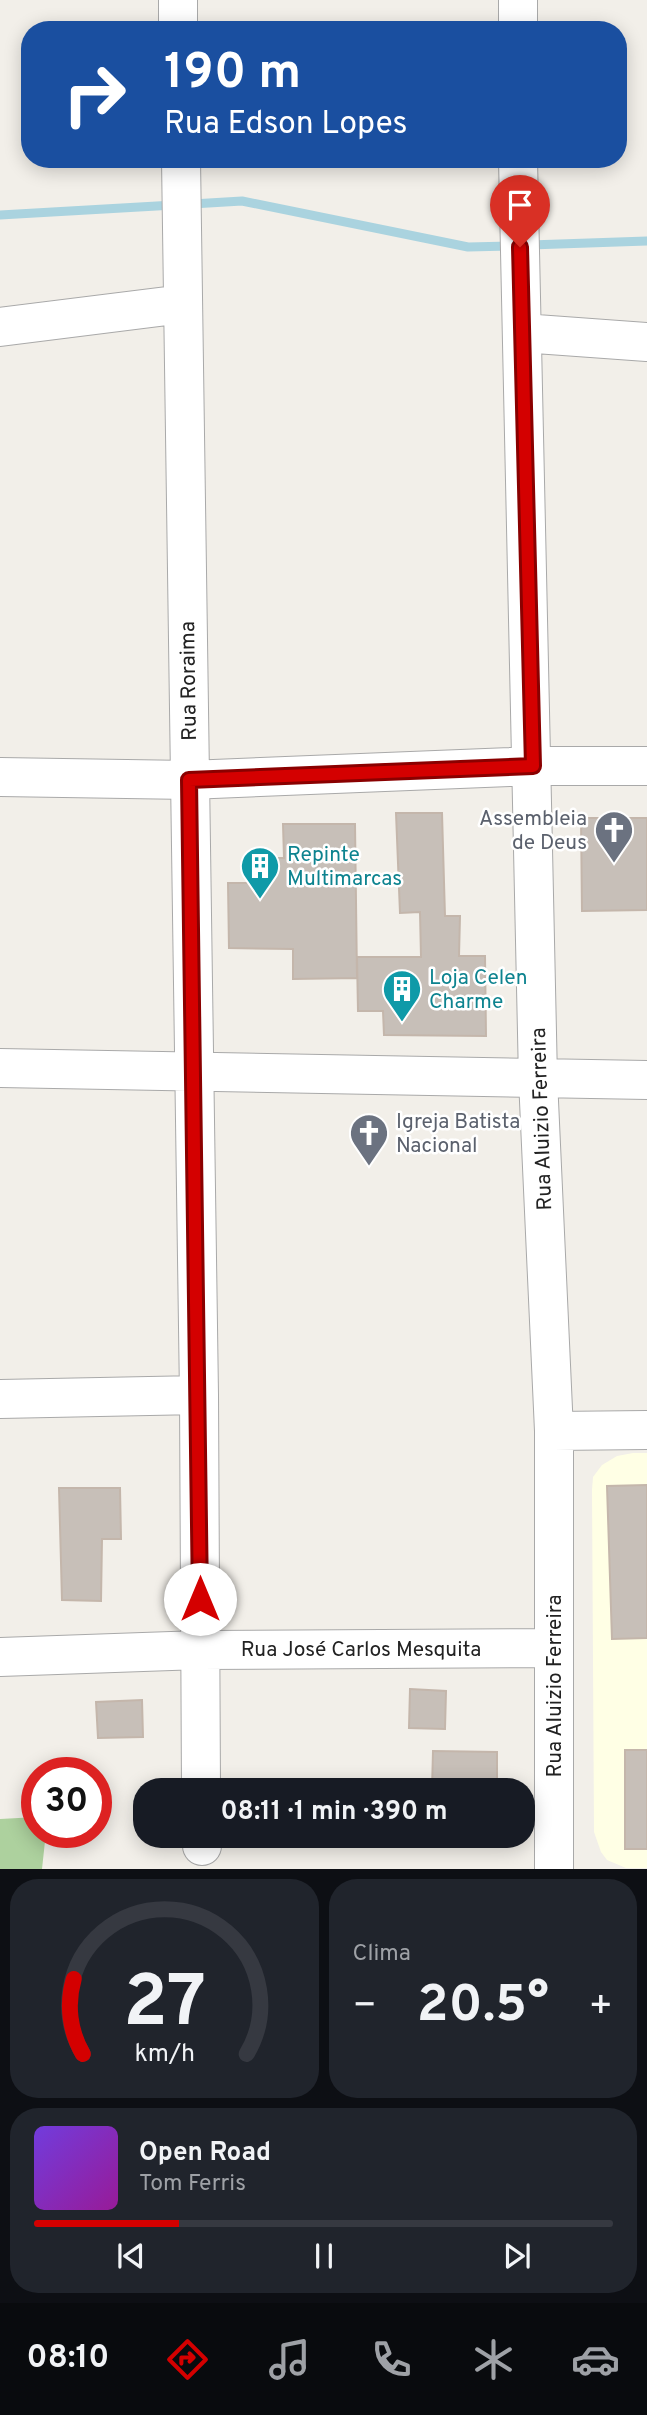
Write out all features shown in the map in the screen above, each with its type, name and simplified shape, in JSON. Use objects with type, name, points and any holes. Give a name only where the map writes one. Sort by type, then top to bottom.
[{"type":"street","points":[[178,0],[178,21]]},
{"type":"street","points":[[518,0],[518,21]]},
{"type":"street","name":"Rua Aluizio Ferreira","points":[[519,168],[538,1079],[554,1431],[554,1869]]},
{"type":"street","name":"Rua Roraima","points":[[181,173],[199,1395],[201,1778]]},
{"type":"street","points":[[0,327],[183,304]]},
{"type":"street","points":[[522,333],[647,342]]},
{"type":"street","points":[[0,776],[189,780],[533,766],[647,766]]},
{"type":"street","points":[[0,1068],[647,1080]]},
{"type":"street","points":[[0,1399],[199,1395]]},
{"type":"street","points":[[554,1431],[647,1430]]},
{"type":"street","name":"Rua José Carlos Mesquita","points":[[0,1657],[200,1650],[554,1648]]},
{"type":"shaded area","points":[[647,1453],[647,1868],[626,1868],[607,1860],[594,1832],[593,1477],[602,1465],[617,1456]]},
{"type":"green space","points":[[21,1818],[21,1848],[44,1848],[42,1869],[0,1869],[0,1819]]},
{"type":"building","points":[[396,813],[442,813],[445,916],[460,916],[459,956],[485,956],[486,1036],[384,1035],[383,1011],[358,1011],[357,957],[421,957],[420,912],[400,913]]},
{"type":"building","name":"Assembleia de Deus","points":[[581,818],[647,818],[647,910],[582,911]]},
{"type":"building","points":[[283,824],[355,824],[357,978],[293,979],[293,949],[229,948],[228,883],[260,883],[259,858],[284,858]]},
{"type":"building","points":[[647,1485],[647,1638],[612,1639],[607,1486]]},
{"type":"building","points":[[59,1488],[120,1488],[121,1539],[102,1539],[101,1601],[62,1600]]},
{"type":"building","points":[[410,1689],[446,1691],[445,1729],[409,1728]]},
{"type":"building","points":[[142,1700],[143,1737],[98,1738],[96,1702]]},
{"type":"building","points":[[625,1750],[647,1750],[647,1849],[625,1849]]},
{"type":"building","points":[[433,1751],[497,1752],[497,1778],[432,1778]]},
{"type":"waterway","points":[[192,204],[242,201],[468,247],[512,246]]},
{"type":"waterway","points":[[0,215],[174,205]]},
{"type":"waterway","points":[[530,245],[647,241]]},
{"type":"place","name":"Assembleia de Deus","points":[[614,864]]},
{"type":"place","name":"Repinte Multimarcas","points":[[260,900]]},
{"type":"place","name":"Loja Celen Charme","points":[[402,1023]]},
{"type":"place","name":"Igreja Batista Nacional","points":[[369,1167]]},
{"type":"route","points":[[200,1599],[189,780],[533,766],[520,247]]}]
